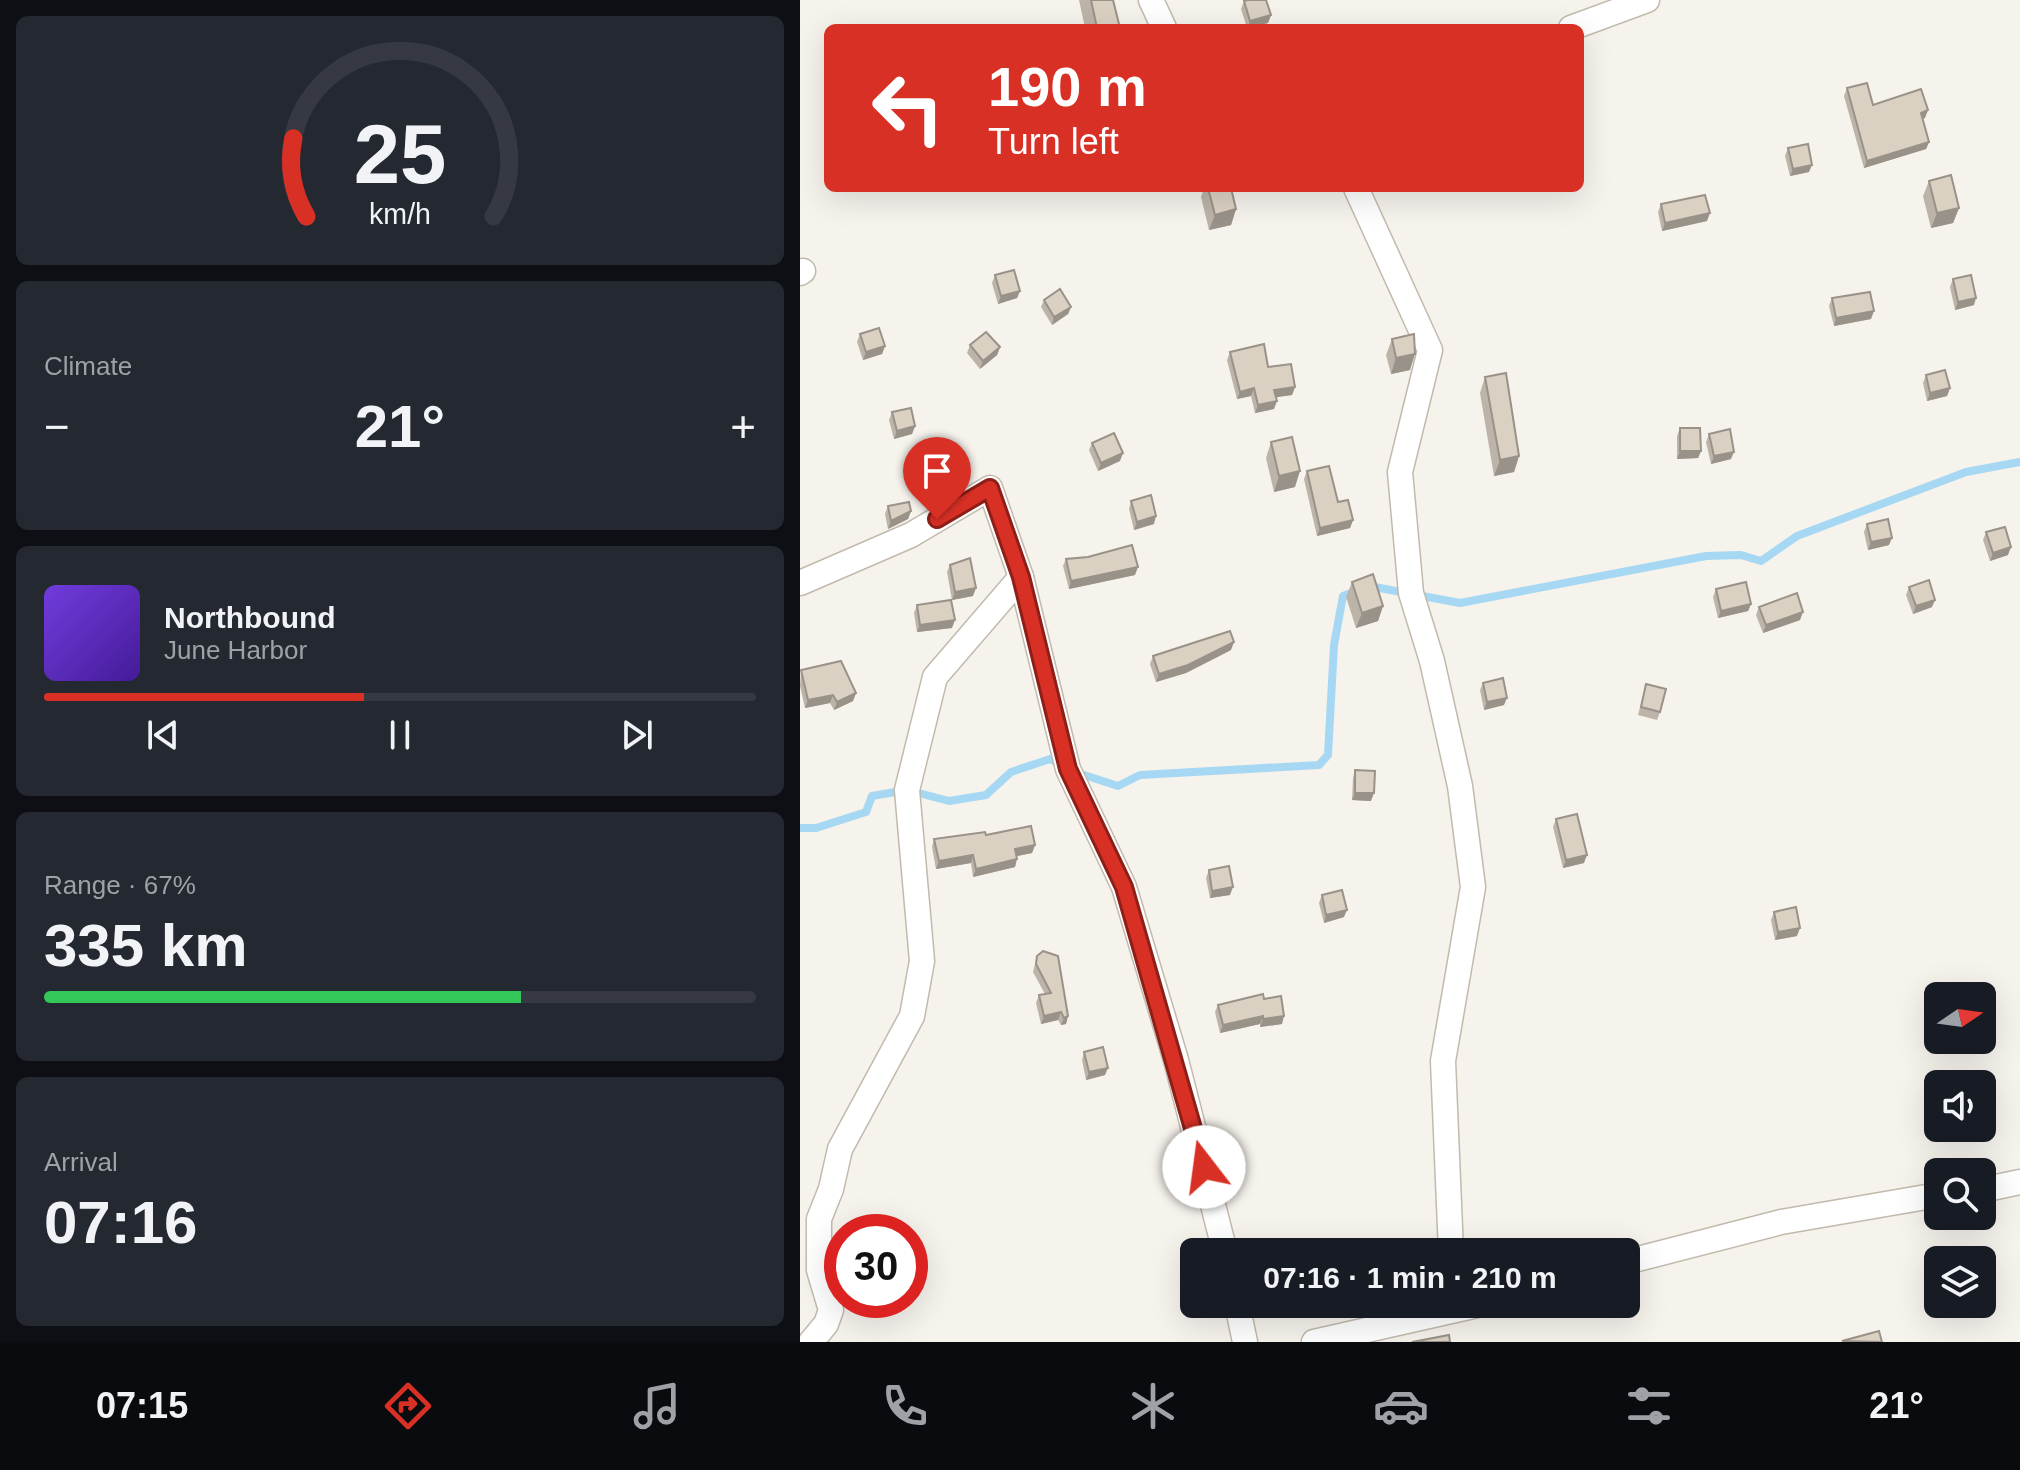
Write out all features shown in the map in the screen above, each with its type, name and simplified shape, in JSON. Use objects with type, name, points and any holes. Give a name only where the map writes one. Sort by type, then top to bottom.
[{"type":"street","points":[[1151,0],[1162,24]]},
{"type":"street","points":[[1582,24],[1647,0]]},
{"type":"street","points":[[1358,192],[1430,350],[1400,472],[1411,593],[1432,661],[1460,786],[1473,887],[1443,1061],[1450,1238]]},
{"type":"street","points":[[800,583],[911,535],[990,488],[1021,577],[1068,769],[1124,887],[1176,1060],[1221,1238]]},
{"type":"street","points":[[811,1342],[826,1324],[831,1310],[810,1263],[819,1219],[840,1149],[912,1016],[922,961],[907,790],[935,677],[1021,577]]},
{"type":"street","points":[[1996,1187],[2020,1182]]},
{"type":"street","points":[[1640,1258],[1781,1222],[1924,1197]]},
{"type":"street","points":[[1240,1318],[1245,1342]]},
{"type":"street","points":[[1314,1342],[1409,1318]]},
{"type":"building","points":[[1091,0],[1113,0],[1119,24],[1096,24]]},
{"type":"building","points":[[1266,0],[1271,15],[1250,21],[1244,1]]},
{"type":"building","points":[[1867,83],[1873,105],[1921,89],[1928,110],[1921,113],[1929,142],[1867,161],[1847,88]]},
{"type":"building","points":[[1808,144],[1812,165],[1793,169],[1788,148]]},
{"type":"building","points":[[1951,175],[1959,208],[1937,213],[1929,181]]},
{"type":"building","points":[[1209,192],[1232,192],[1236,209],[1215,215]]},
{"type":"building","points":[[1705,195],[1710,213],[1665,223],[1661,204]]},
{"type":"building","points":[[1014,270],[1020,291],[1001,296],[995,275]]},
{"type":"building","points":[[1971,275],[1976,298],[1958,302],[1953,279]]},
{"type":"building","points":[[1060,289],[1071,307],[1054,317],[1044,300]]},
{"type":"building","points":[[1870,292],[1874,311],[1836,318],[1832,298]]},
{"type":"building","points":[[879,328],[885,346],[866,352],[860,334]]},
{"type":"building","points":[[986,332],[1000,347],[983,361],[970,345]]},
{"type":"building","points":[[1414,334],[1415,354],[1396,358],[1392,339]]},
{"type":"building","points":[[1264,344],[1268,367],[1291,364],[1295,387],[1274,390],[1277,401],[1258,405],[1254,388],[1240,392],[1230,352]]},
{"type":"building","points":[[1945,370],[1950,388],[1930,393],[1926,375]]},
{"type":"building","points":[[1506,373],[1519,456],[1500,460],[1485,377]]},
{"type":"building","points":[[911,408],[915,426],[897,431],[892,412]]},
{"type":"building","points":[[1680,428],[1700,428],[1701,451],[1680,451]]},
{"type":"building","points":[[1730,429],[1734,452],[1714,456],[1709,434]]},
{"type":"building","points":[[1114,433],[1123,453],[1101,463],[1092,443]]},
{"type":"building","points":[[1292,437],[1300,471],[1279,476],[1271,442]]},
{"type":"building","points":[[1329,466],[1338,502],[1348,500],[1353,520],[1320,528],[1307,471]]},
{"type":"building","points":[[1151,495],[1156,516],[1137,522],[1131,501]]},
{"type":"building","points":[[909,502],[911,511],[891,521],[888,506]]},
{"type":"building","points":[[1888,519],[1892,538],[1871,542],[1867,524]]},
{"type":"building","points":[[2005,527],[2011,547],[1993,553],[1986,532]]},
{"type":"building","points":[[1132,545],[1138,567],[1071,581],[1066,559],[1088,557]]},
{"type":"building","points":[[970,558],[976,588],[955,592],[950,565]]},
{"type":"building","points":[[1373,574],[1383,606],[1362,613],[1352,582]]},
{"type":"building","points":[[1929,580],[1935,600],[1916,606],[1909,587]]},
{"type":"building","points":[[1746,582],[1751,604],[1721,611],[1716,589]]},
{"type":"building","points":[[1797,593],[1803,612],[1766,625],[1759,607]]},
{"type":"building","points":[[951,600],[955,620],[920,625],[917,605]]},
{"type":"building","points":[[1230,631],[1234,642],[1188,665],[1159,674],[1153,656]]},
{"type":"building","points":[[841,661],[856,693],[837,702],[833,695],[808,700],[801,670]]},
{"type":"building","points":[[1503,678],[1507,698],[1487,702],[1483,683]]},
{"type":"building","points":[[1646,684],[1666,689],[1660,712],[1641,707]]},
{"type":"building","points":[[1355,770],[1375,771],[1374,793],[1355,793]]},
{"type":"building","points":[[1577,814],[1587,855],[1566,860],[1556,819]]},
{"type":"building","points":[[1031,826],[1035,845],[1015,849],[1017,859],[976,869],[973,855],[939,861],[934,839],[985,832],[986,835]]},
{"type":"building","points":[[1229,866],[1233,887],[1212,891],[1209,870]]},
{"type":"building","points":[[1342,890],[1347,910],[1326,915],[1322,895]]},
{"type":"building","points":[[1796,907],[1800,928],[1778,932],[1774,912]]},
{"type":"building","points":[[1043,951],[1058,956],[1068,1016],[1064,1018],[1061,1012],[1044,1016],[1039,995],[1051,993],[1036,964],[1037,956]]},
{"type":"building","points":[[1263,994],[1264,999],[1281,996],[1284,1016],[1263,1019],[1263,1016],[1223,1025],[1218,1005]]},
{"type":"building","points":[[1103,1047],[1108,1068],[1089,1072],[1084,1052]]},
{"type":"building","points":[[1879,1331],[1882,1342],[1842,1341]]},
{"type":"building","points":[[1449,1335],[1450,1342],[1412,1342]]},
{"type":"waterway","points":[[1369,586],[1460,603],[1706,556],[1741,555],[1761,561],[1797,536],[1966,472],[2020,462]]},
{"type":"waterway","points":[[1078,773],[1118,786],[1140,775],[1319,765],[1328,755],[1334,645],[1343,596],[1356,591]]},
{"type":"waterway","points":[[800,828],[816,828],[866,812],[872,796],[907,790],[949,801],[986,795],[1011,772],[1050,759],[1062,765]]},
{"type":"route","points":[[937,519],[990,488],[1021,577],[1068,769],[1124,887],[1176,1060],[1204,1167]]}]
